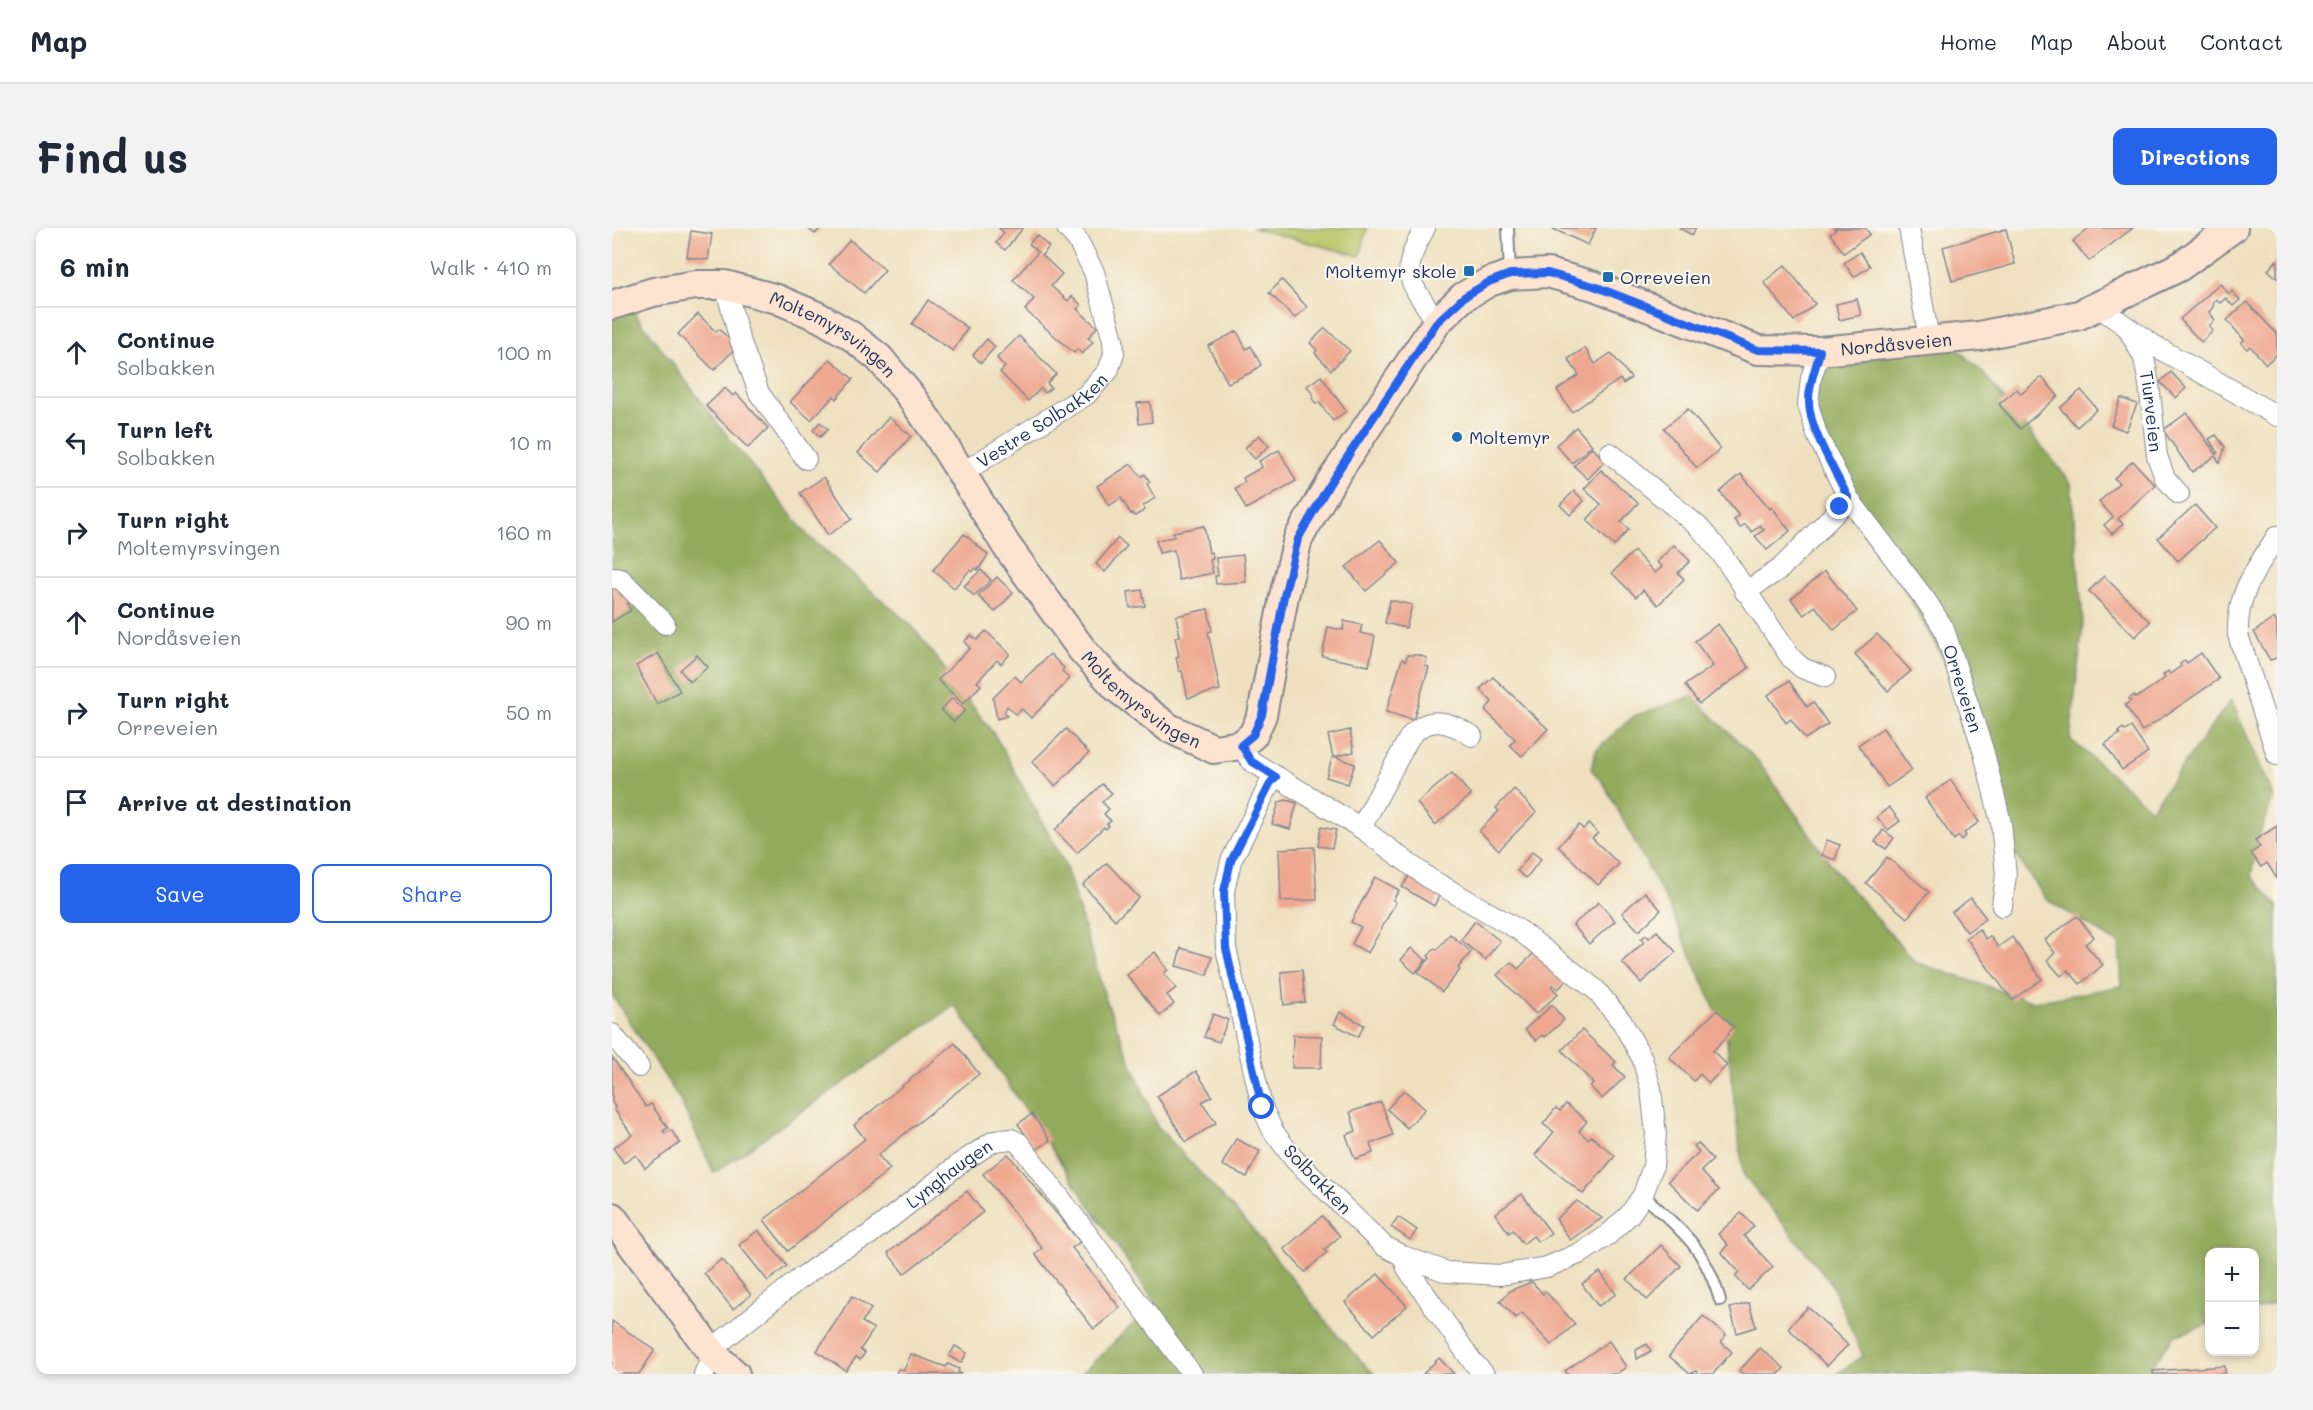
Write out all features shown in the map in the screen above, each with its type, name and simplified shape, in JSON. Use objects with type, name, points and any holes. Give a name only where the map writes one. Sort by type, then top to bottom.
[{"type":"main road","name":"Nordåsveien","points":[[1510,274],[1548,273],[1594,286],[1758,350],[1820,351],[1979,336],[2079,315],[2179,267],[2233,228]]},
{"type":"main road","points":[[1241,745],[1253,735],[1262,715],[1284,596],[1298,539],[1330,483],[1437,322],[1464,297],[1489,282],[1510,274]]},
{"type":"main road","name":"Moltemyrsvingen","points":[[612,305],[653,292],[696,285],[725,285],[777,299],[819,317],[850,335],[879,358],[909,394],[962,473],[1006,545],[1045,601],[1083,651],[1118,689],[1169,728],[1214,749],[1241,745]]},
{"type":"main road","points":[[612,1217],[708,1364],[735,1374]]},
{"type":"street","name":"Vestre Solbakken","points":[[962,473],[1086,395],[1108,372],[1114,354],[1113,340],[1094,272],[1077,239],[1067,228]]},
{"type":"street","points":[[1425,228],[1412,251],[1408,271],[1411,283],[1437,322]]},
{"type":"street","points":[[1909,228],[1929,339]]},
{"type":"street","points":[[725,285],[739,337],[759,393],[806,459]]},
{"type":"street","name":"Tiurveien","points":[[2098,307],[2155,346],[2277,416]]},
{"type":"street","name":"Tiurveien","points":[[2127,326],[2144,358],[2157,456],[2165,478],[2179,494]]},
{"type":"street","name":"Orreveien","points":[[1820,351],[1811,378],[1808,404],[1817,435],[1849,499],[1927,602],[1944,629],[1984,753],[2001,823],[2006,875],[2001,906]]},
{"type":"street","points":[[1610,453],[1700,528],[1721,553],[1791,658],[1802,668],[1825,677]]},
{"type":"street","points":[[1745,592],[1780,569],[1849,499]]},
{"type":"street","points":[[2277,536],[2255,570],[2240,601],[2237,615],[2238,635],[2277,755]]},
{"type":"street","points":[[612,578],[621,579],[665,624]]},
{"type":"street","points":[[1360,828],[1409,738],[1417,728],[1438,722],[1458,727],[1472,736]]},
{"type":"street","name":"Solbakken","points":[[1241,745],[1251,761],[1360,828],[1430,879],[1519,930],[1596,990],[1622,1022],[1642,1058],[1651,1089],[1656,1134],[1653,1166],[1643,1195],[1630,1214],[1608,1235],[1582,1252],[1547,1267],[1501,1275],[1447,1272],[1403,1256],[1384,1246],[1294,1159],[1274,1131],[1262,1107],[1226,948],[1224,891],[1231,861],[1271,782],[1276,777]]},
{"type":"street","points":[[612,1034],[639,1067]]},
{"type":"street","name":"Lynghaugen","points":[[708,1364],[717,1345],[798,1280],[837,1252],[870,1235],[959,1164],[994,1141],[1011,1139],[1019,1143],[1047,1179],[1192,1374]]},
{"type":"street","name":"Solbakken","points":[[1403,1256],[1407,1268],[1472,1361],[1484,1374]]},
{"type":"lane","points":[[1508,228],[1510,274]]},
{"type":"lane","points":[[1643,1195],[1687,1235],[1712,1274],[1720,1300]]},
{"type":"green space","points":[[1252,228],[1367,228],[1360,256]]},
{"type":"green space","points":[[612,311],[634,312],[718,424],[808,536],[912,626],[996,737],[1065,864],[1106,1000],[1157,1126],[1253,1230],[1338,1336],[1374,1374],[1081,1374],[1155,1303],[955,1005],[714,1173],[680,1100],[612,995]]},
{"type":"green space","points":[[1931,323],[1984,374],[2071,483],[2083,623],[2070,739],[2151,809],[2231,700],[2274,796],[2259,836],[2251,876],[2277,905],[2277,1302],[2259,1309],[2259,1248],[2205,1248],[2205,1325],[2174,1336],[2146,1374],[1837,1374],[1863,1356],[1831,1283],[1743,1174],[1726,1034],[1668,904],[1604,784],[1591,769],[1596,750],[1634,716],[1692,696],[1758,761],[1839,875],[1915,962],[2034,1002],[2122,986],[2119,944],[2046,899],[2003,837],[1968,701],[1900,582],[1821,467],[1816,375]]},
{"type":"building","points":[[807,228],[821,228],[815,234]]},
{"type":"building","points":[[999,228],[1023,228],[1005,250],[996,243],[1004,233]]},
{"type":"building","points":[[1551,228],[1596,228],[1588,245]]},
{"type":"building","points":[[1679,228],[1696,228],[1692,235]]},
{"type":"building","points":[[1834,228],[1865,228],[1870,234],[1844,253],[1830,234],[1836,230]]},
{"type":"building","points":[[2089,228],[2133,228],[2089,261],[2073,241]]},
{"type":"building","points":[[2006,229],[2015,264],[1952,281],[1943,247]]},
{"type":"building","points":[[691,231],[712,234],[708,260],[687,257]]},
{"type":"building","points":[[1037,235],[1049,247],[1042,255],[1062,274],[1051,286],[1068,301],[1072,296],[1081,305],[1077,309],[1097,327],[1088,338],[1093,342],[1082,354],[1077,349],[1074,353],[1025,310],[1034,299],[1013,280],[1038,252],[1029,244]]},
{"type":"building","points":[[850,240],[885,270],[864,293],[829,264]]},
{"type":"building","points":[[1860,252],[1870,266],[1854,277],[1844,263]]},
{"type":"building","points":[[2277,260],[2277,278],[2268,270]]},
{"type":"building","points":[[1785,265],[1815,304],[1794,321],[1764,282]]},
{"type":"building","points":[[1282,280],[1307,307],[1295,318],[1269,293]]},
{"type":"building","points":[[2220,284],[2229,294],[2232,291],[2240,300],[2233,306],[2226,298],[2220,303],[2216,299],[2214,301],[2209,312],[2215,320],[2209,326],[2213,331],[2201,342],[2180,319]]},
{"type":"building","points":[[1857,299],[1861,315],[1839,320],[1836,304]]},
{"type":"building","points":[[928,300],[968,328],[953,351],[912,324]]},
{"type":"building","points":[[2247,302],[2277,334],[2277,354],[2266,364],[2250,346],[2247,349],[2241,343],[2244,340],[2227,320]]},
{"type":"building","points":[[698,314],[716,332],[719,329],[737,347],[714,370],[678,334]]},
{"type":"building","points":[[1325,328],[1350,351],[1331,370],[1315,353],[1317,350],[1310,343]]},
{"type":"building","points":[[1237,331],[1246,349],[1251,346],[1261,365],[1228,383],[1208,346]]},
{"type":"building","points":[[1019,336],[1056,374],[1047,383],[1051,388],[1045,393],[1041,388],[1028,401],[1000,372],[1005,367],[997,358]]},
{"type":"building","points":[[987,339],[995,347],[981,363],[973,355]]},
{"type":"building","points":[[1585,348],[1595,364],[1611,353],[1631,378],[1623,384],[1620,379],[1572,412],[1557,390],[1579,375],[1568,359]]},
{"type":"building","points":[[830,359],[853,379],[836,399],[834,396],[811,420],[790,402]]},
{"type":"building","points":[[2171,372],[2186,388],[2176,398],[2160,382]]},
{"type":"building","points":[[1321,376],[1346,411],[1333,421],[1319,402],[1316,404],[1307,386]]},
{"type":"building","points":[[2042,377],[2058,396],[2020,429],[1999,404],[2017,389],[2021,394]]},
{"type":"building","points":[[725,388],[733,396],[736,393],[768,428],[748,448],[706,406]]},
{"type":"building","points":[[2081,390],[2097,409],[2077,427],[2060,408]]},
{"type":"building","points":[[2121,398],[2137,404],[2126,431],[2111,425]]},
{"type":"building","points":[[1150,402],[1152,422],[1139,424],[1137,403]]},
{"type":"building","points":[[1688,409],[1720,449],[1697,468],[1664,428]]},
{"type":"building","points":[[2187,413],[2216,454],[2218,453],[2209,439],[2216,435],[2225,447],[2220,463],[2215,456],[2192,472],[2163,430]]},
{"type":"building","points":[[889,417],[911,436],[880,472],[858,453]]},
{"type":"building","points":[[820,422],[828,429],[820,437],[813,430]]},
{"type":"building","points":[[1576,427],[1592,445],[1572,463],[1556,445]]},
{"type":"building","points":[[1259,435],[1269,446],[1255,459],[1245,448]]},
{"type":"building","points":[[1592,447],[1605,461],[1588,479],[1574,466]]},
{"type":"building","points":[[1279,450],[1296,481],[1246,509],[1235,488],[1245,482],[1243,478],[1262,467],[1259,461]]},
{"type":"building","points":[[2133,461],[2155,485],[2118,519],[2123,524],[2112,534],[2104,525],[2113,517],[2099,502],[2119,483],[2114,478]]},
{"type":"building","points":[[1131,464],[1141,477],[1145,474],[1150,482],[1147,484],[1155,498],[1143,506],[1145,510],[1135,516],[1131,514],[1121,498],[1109,506],[1097,486]]},
{"type":"building","points":[[1601,470],[1638,503],[1621,522],[1629,529],[1614,546],[1587,520],[1601,504],[1584,489]]},
{"type":"building","points":[[1741,474],[1770,509],[1772,507],[1790,531],[1767,550],[1755,536],[1764,530],[1760,525],[1752,532],[1745,524],[1740,528],[1734,520],[1739,516],[1720,492]]},
{"type":"building","points":[[824,477],[852,519],[828,535],[800,493]]},
{"type":"building","points":[[1574,491],[1584,501],[1570,515],[1560,505]]},
{"type":"building","points":[[2195,505],[2215,528],[2178,561],[2158,538]]},
{"type":"building","points":[[1204,526],[1209,553],[1212,552],[1213,559],[1210,560],[1213,573],[1179,580],[1174,550],[1159,553],[1156,540],[1174,537],[1173,532]]},
{"type":"building","points":[[964,534],[988,555],[978,570],[976,568],[972,572],[970,570],[954,588],[933,570]]},
{"type":"building","points":[[1118,538],[1127,546],[1105,572],[1096,564]]},
{"type":"building","points":[[1380,540],[1399,563],[1366,591],[1346,567]]},
{"type":"building","points":[[1674,545],[1690,561],[1678,573],[1684,579],[1658,605],[1643,590],[1636,597],[1612,573],[1634,551],[1655,573],[1662,567],[1657,562]]},
{"type":"building","points":[[1243,555],[1246,582],[1216,584],[1215,576],[1218,576],[1216,558]]},
{"type":"building","points":[[981,570],[991,580],[974,596],[964,586]]},
{"type":"building","points":[[1825,571],[1857,611],[1834,630],[1815,606],[1804,615],[1791,599]]},
{"type":"building","points":[[2104,576],[2150,622],[2135,637],[2089,591]]},
{"type":"building","points":[[997,577],[1013,593],[995,612],[978,596]]},
{"type":"building","points":[[612,580],[622,596],[625,594],[630,602],[627,604],[631,610],[612,622]]},
{"type":"building","points":[[1142,590],[1145,606],[1130,608],[1128,592]]},
{"type":"building","points":[[1390,600],[1412,605],[1406,628],[1385,623]]},
{"type":"building","points":[[1208,609],[1212,631],[1208,632],[1220,690],[1188,698],[1182,671],[1179,671],[1176,657],[1179,656],[1175,637],[1180,636],[1176,616]]},
{"type":"building","points":[[2274,618],[2277,623],[2277,658],[2270,660],[2254,632]]},
{"type":"building","points":[[1344,621],[1362,625],[1360,633],[1375,636],[1369,666],[1322,656],[1328,627],[1343,630]]},
{"type":"building","points":[[1718,624],[1749,668],[1699,704],[1685,685],[1713,666],[1695,641]]},
{"type":"building","points":[[986,631],[1010,654],[1001,664],[997,660],[977,682],[981,685],[963,704],[938,680],[970,648],[964,642],[971,635],[977,640]]},
{"type":"building","points":[[1877,634],[1911,671],[1888,691],[1855,654]]},
{"type":"building","points":[[658,653],[680,691],[657,704],[636,666]]},
{"type":"building","points":[[2201,653],[2219,679],[2142,731],[2125,705],[2131,701],[2129,699],[2134,695],[2136,698],[2165,678],[2163,675],[2168,671],[2170,674],[2185,660],[2187,663]]},
{"type":"building","points":[[1050,654],[1064,668],[1062,671],[1069,678],[1064,685],[1031,718],[1022,709],[1016,715],[1007,706],[1004,713],[1007,716],[997,719],[993,698],[1015,676],[1021,682]]},
{"type":"building","points":[[697,655],[708,667],[690,682],[680,670]]},
{"type":"building","points":[[1407,655],[1427,658],[1425,666],[1429,667],[1413,720],[1386,712],[1402,659],[1406,661]]},
{"type":"building","points":[[1493,677],[1548,729],[1522,756],[1510,745],[1515,739],[1485,710],[1492,702],[1480,689]]},
{"type":"building","points":[[1789,681],[1807,707],[1813,702],[1828,724],[1805,739],[1791,719],[1786,723],[1768,695]]},
{"type":"building","points":[[952,698],[965,710],[954,722],[941,710]]},
{"type":"building","points":[[2131,727],[2148,752],[2122,770],[2105,744],[2120,734],[2118,732],[2123,728],[2125,731]]},
{"type":"building","points":[[1883,728],[1912,770],[1887,787],[1858,745]]},
{"type":"building","points":[[1066,729],[1089,753],[1055,786],[1032,762]]},
{"type":"building","points":[[1350,730],[1354,752],[1333,757],[1328,735]]},
{"type":"building","points":[[1333,756],[1355,764],[1348,784],[1326,777]]},
{"type":"building","points":[[1452,773],[1471,795],[1435,825],[1417,803]]},
{"type":"building","points":[[1951,780],[1979,822],[1964,833],[1966,836],[1961,840],[1959,836],[1954,840],[1925,798]]},
{"type":"building","points":[[1102,784],[1112,793],[1102,802],[1109,809],[1104,814],[1111,821],[1107,824],[1109,826],[1106,829],[1104,827],[1077,853],[1055,830]]},
{"type":"building","points":[[1514,789],[1536,812],[1499,850],[1479,831],[1499,811],[1496,808]]},
{"type":"building","points":[[1286,800],[1297,803],[1290,829],[1272,824],[1279,802]]},
{"type":"building","points":[[1889,807],[1900,821],[1888,830],[1877,817]]},
{"type":"building","points":[[1589,824],[1598,833],[1592,838],[1619,864],[1598,885],[1558,846],[1579,825],[1583,829]]},
{"type":"building","points":[[2277,826],[2277,879],[2267,863],[2261,867],[2251,853],[2260,847],[2255,840]]},
{"type":"building","points":[[1321,827],[1336,830],[1332,848],[1318,846]]},
{"type":"building","points":[[1883,830],[1894,838],[1886,849],[1875,842]]},
{"type":"building","points":[[1827,840],[1840,845],[1835,860],[1822,855]]},
{"type":"building","points":[[1314,847],[1317,900],[1281,901],[1279,849]]},
{"type":"building","points":[[1532,852],[1541,859],[1526,878],[1517,871]]},
{"type":"building","points":[[1887,857],[1929,892],[1907,918],[1866,883]]},
{"type":"building","points":[[1107,863],[1139,898],[1115,920],[1083,885]]},
{"type":"building","points":[[1409,876],[1439,896],[1434,906],[1402,887]]},
{"type":"building","points":[[1375,877],[1399,890],[1393,900],[1396,902],[1368,953],[1352,944],[1361,927],[1351,922]]},
{"type":"building","points":[[1645,892],[1661,910],[1639,931],[1622,913]]},
{"type":"building","points":[[1971,898],[1986,918],[1967,932],[1952,912]]},
{"type":"building","points":[[1599,902],[1615,921],[1589,944],[1573,925]]},
{"type":"building","points":[[2077,916],[2094,937],[2085,944],[2103,965],[2080,984],[2068,970],[2061,976],[2047,960],[2055,953],[2045,940]]},
{"type":"building","points":[[1475,921],[1500,941],[1485,960],[1461,940]]},
{"type":"building","points":[[1979,929],[1986,939],[1990,936],[1998,947],[2012,937],[2042,979],[2012,1000],[1966,938]]},
{"type":"building","points":[[1657,931],[1676,952],[1641,983],[1622,962],[1644,942],[1641,939],[1646,935],[1649,938]]},
{"type":"building","points":[[1450,934],[1471,952],[1442,992],[1418,972],[1430,958],[1428,956],[1435,948],[1437,950]]},
{"type":"building","points":[[1181,948],[1212,957],[1207,975],[1176,966]]},
{"type":"building","points":[[1411,948],[1426,960],[1415,973],[1401,960]]},
{"type":"building","points":[[1536,951],[1569,978],[1558,989],[1553,984],[1551,986],[1558,994],[1536,1014],[1497,975],[1511,962],[1518,969]]},
{"type":"building","points":[[1155,952],[1168,970],[1164,973],[1176,988],[1167,995],[1174,1004],[1160,1016],[1127,975]]},
{"type":"building","points":[[1302,970],[1305,1002],[1284,1005],[1281,972]]},
{"type":"building","points":[[1552,1005],[1564,1020],[1545,1037],[1542,1035],[1536,1041],[1525,1029]]},
{"type":"building","points":[[1717,1010],[1734,1027],[1713,1051],[1727,1065],[1709,1083],[1700,1074],[1694,1081],[1669,1057]]},
{"type":"building","points":[[1340,1012],[1364,1025],[1358,1037],[1334,1024]]},
{"type":"building","points":[[1213,1014],[1228,1020],[1219,1042],[1204,1037]]},
{"type":"building","points":[[1582,1030],[1616,1062],[1613,1065],[1625,1077],[1602,1099],[1590,1086],[1593,1083],[1562,1050]]},
{"type":"building","points":[[1293,1035],[1322,1036],[1321,1068],[1292,1068]]},
{"type":"building","points":[[955,1043],[979,1074],[878,1155],[890,1169],[788,1251],[764,1220],[865,1139],[854,1125]]},
{"type":"building","points":[[612,1057],[646,1107],[651,1104],[668,1128],[663,1131],[665,1134],[671,1130],[680,1143],[645,1168],[636,1155],[624,1163],[613,1148],[632,1135],[614,1109],[612,1102]]},
{"type":"building","points":[[1196,1071],[1212,1096],[1202,1102],[1216,1123],[1186,1142],[1157,1096]]},
{"type":"building","points":[[1404,1090],[1425,1109],[1407,1128],[1387,1109]]},
{"type":"building","points":[[1381,1102],[1393,1135],[1370,1144],[1373,1153],[1355,1159],[1346,1135],[1356,1131],[1350,1112]]},
{"type":"building","points":[[1566,1104],[1587,1121],[1579,1131],[1588,1139],[1591,1136],[1615,1156],[1583,1194],[1535,1155],[1554,1132],[1543,1124],[1556,1108],[1560,1111]]},
{"type":"building","points":[[1032,1114],[1050,1140],[1036,1150],[1018,1124]]},
{"type":"building","points":[[1236,1139],[1260,1151],[1247,1177],[1222,1165]]},
{"type":"building","points":[[1698,1143],[1713,1160],[1701,1171],[1719,1190],[1697,1210],[1668,1181],[1699,1152],[1694,1146]]},
{"type":"building","points":[[1008,1154],[1080,1242],[1072,1248],[1120,1308],[1094,1329],[1035,1254],[1042,1248],[983,1174]]},
{"type":"building","points":[[967,1191],[983,1212],[904,1274],[888,1253]]},
{"type":"building","points":[[1522,1194],[1551,1233],[1538,1242],[1533,1236],[1523,1244],[1513,1230],[1509,1233],[1495,1214]]},
{"type":"building","points":[[1577,1201],[1602,1218],[1570,1240],[1556,1219]]},
{"type":"building","points":[[1741,1213],[1754,1226],[1744,1236],[1773,1267],[1748,1290],[1735,1276],[1739,1272],[1721,1252],[1728,1245],[1718,1234]]},
{"type":"building","points":[[1322,1216],[1340,1236],[1324,1250],[1327,1252],[1305,1272],[1284,1249]]},
{"type":"building","points":[[1398,1217],[1417,1230],[1410,1240],[1391,1227]]},
{"type":"building","points":[[758,1230],[787,1266],[768,1281],[739,1245]]},
{"type":"building","points":[[1661,1245],[1681,1266],[1647,1300],[1627,1279]]},
{"type":"building","points":[[722,1259],[751,1295],[733,1309],[704,1273]]},
{"type":"building","points":[[1600,1272],[1616,1294],[1598,1306],[1582,1284]]},
{"type":"building","points":[[1378,1274],[1407,1306],[1374,1335],[1345,1302]]},
{"type":"building","points":[[1532,1282],[1543,1294],[1545,1291],[1575,1324],[1551,1345],[1522,1313],[1516,1318],[1500,1301],[1511,1290]]},
{"type":"building","points":[[852,1296],[871,1309],[862,1322],[874,1329],[860,1350],[865,1353],[860,1360],[856,1357],[846,1371],[817,1351]]},
{"type":"building","points":[[1749,1303],[1756,1327],[1737,1333],[1730,1308]]},
{"type":"building","points":[[1808,1307],[1848,1345],[1827,1366],[1788,1328]]},
{"type":"building","points":[[1703,1316],[1726,1335],[1721,1342],[1732,1352],[1713,1374],[1699,1374],[1696,1371],[1690,1374],[1669,1356]]},
{"type":"building","points":[[612,1321],[655,1350],[639,1374],[612,1374]]},
{"type":"building","points":[[1609,1341],[1626,1367],[1616,1374],[1567,1374],[1565,1371]]},
{"type":"building","points":[[1647,1344],[1651,1351],[1637,1359],[1636,1350]]},
{"type":"building","points":[[955,1346],[967,1353],[961,1363],[949,1356]]},
{"type":"building","points":[[1760,1348],[1784,1368],[1779,1374],[1743,1374],[1739,1371]]},
{"type":"building","points":[[911,1354],[946,1367],[948,1364],[959,1369],[958,1372],[962,1374],[896,1374],[898,1369],[904,1370]]},
{"type":"building","points":[[1439,1358],[1454,1374],[1423,1374]]},
{"type":"building","points":[[2225,1366],[2225,1374],[2153,1374],[2153,1371]]},
{"type":"place","name":"Moltemyr skole","points":[[1469,271]]},
{"type":"place","name":"Orreveien","points":[[1608,277]]},
{"type":"place","name":"Moltemyr","points":[[1457,437]]},
{"type":"route","points":[[1262,1107],[1226,948],[1224,891],[1231,861],[1271,782],[1276,777],[1251,761],[1241,745],[1253,735],[1262,715],[1284,596],[1298,539],[1330,483],[1437,322],[1464,297],[1489,282],[1510,274],[1548,273],[1594,286],[1758,350],[1820,351],[1811,378],[1808,404],[1817,435],[1849,499],[1840,507]]}]
